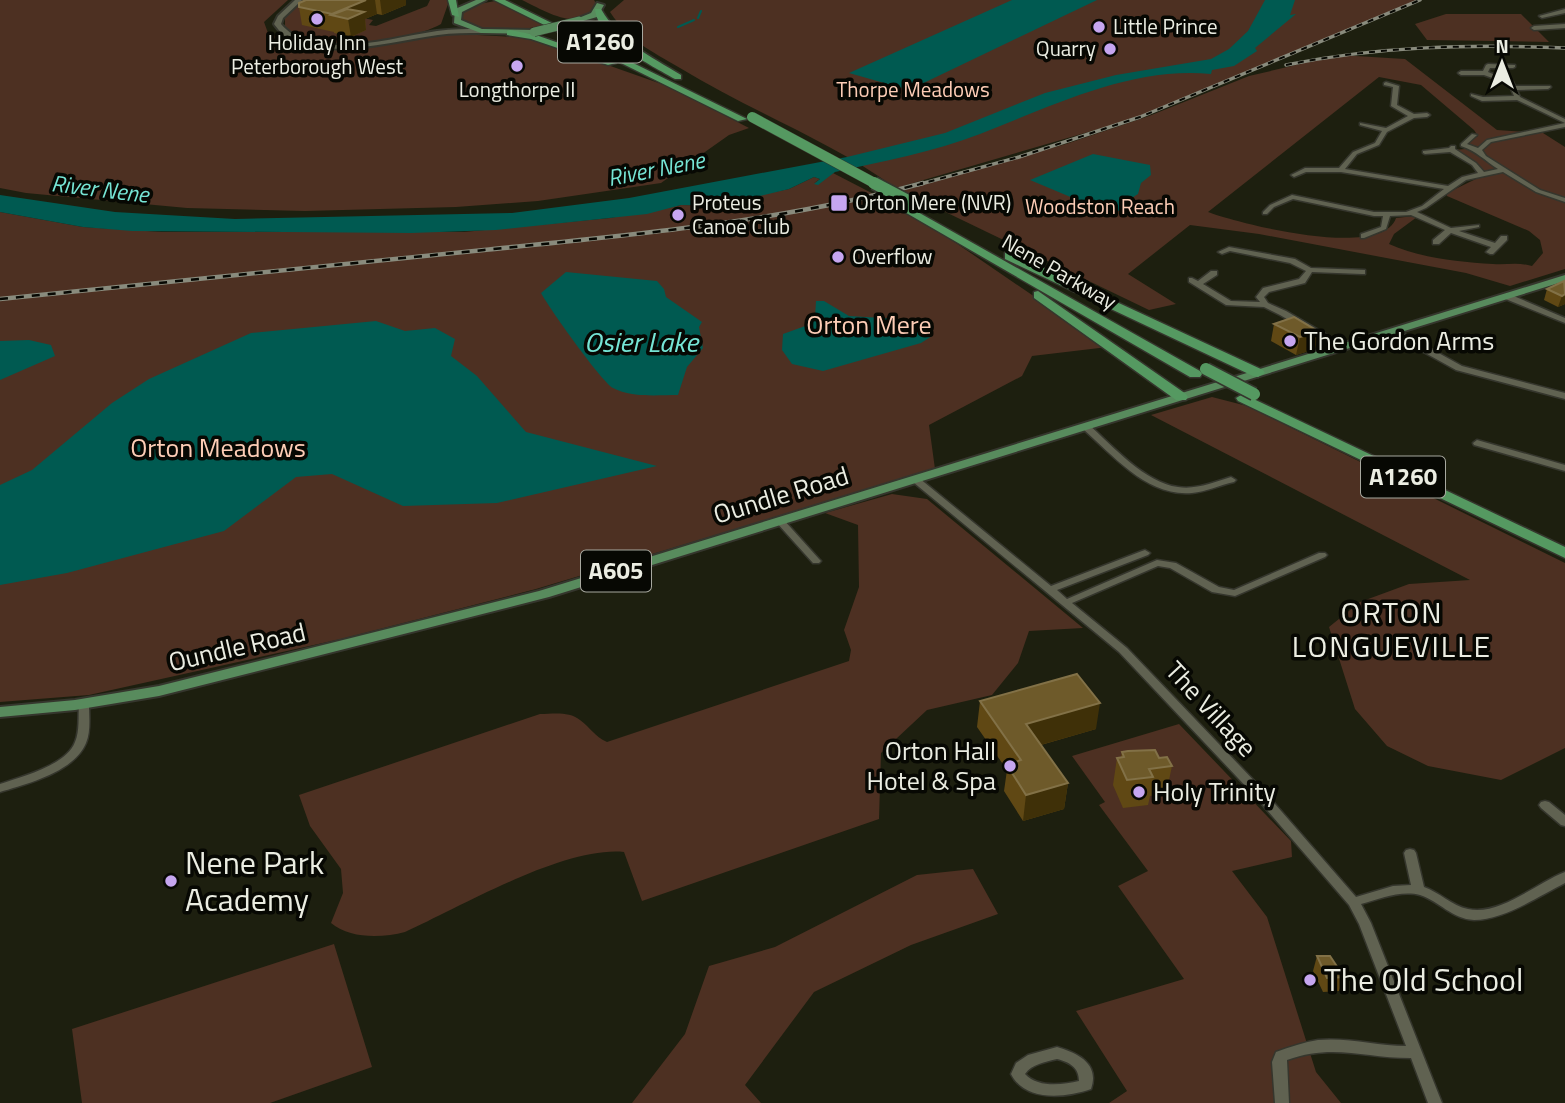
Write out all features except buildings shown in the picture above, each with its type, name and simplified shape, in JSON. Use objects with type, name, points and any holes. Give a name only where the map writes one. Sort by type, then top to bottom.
[{"type":"highway","points":[[452,0],[456,17]]},
{"type":"highway","name":"Nene Parkway","points":[[498,0],[747,118]]},
{"type":"highway","name":"Nene Parkway","points":[[511,0],[689,85],[905,204],[985,244],[1201,371]]},
{"type":"highway","points":[[601,4],[601,20],[617,37],[689,85]]},
{"type":"highway","points":[[510,33],[533,37],[676,86]]},
{"type":"highway","name":"Nene Parkway","points":[[905,204],[970,247],[1248,396],[1565,553]]},
{"type":"highway","points":[[985,244],[1258,373]]},
{"type":"highway","points":[[970,247],[1181,397]]},
{"type":"highway","name":"Nene Parkway","points":[[1248,396],[1565,542]]},
{"type":"main road","points":[[478,1],[456,17],[464,26],[481,31],[510,33],[534,32],[579,21],[601,4]]},
{"type":"main road","name":"Oundle Road","points":[[0,712],[84,704],[171,688],[544,594],[1565,278]]},
{"type":"street","points":[[299,0],[280,17],[278,24],[283,33],[305,42],[367,45],[429,34],[481,31]]},
{"type":"street","points":[[1542,16],[1565,11]]},
{"type":"street","points":[[429,34],[444,28],[456,17]]},
{"type":"street","points":[[1534,28],[1565,26]]},
{"type":"street","points":[[1485,73],[1488,66],[1513,66]]},
{"type":"street","points":[[1461,73],[1500,76],[1514,88],[1518,98]]},
{"type":"street","points":[[1386,84],[1396,86],[1394,106],[1413,116]]},
{"type":"street","points":[[1514,88],[1548,87]]},
{"type":"street","points":[[1473,95],[1482,101],[1518,98],[1565,123]]},
{"type":"street","points":[[1341,170],[1355,153],[1377,144],[1387,130],[1413,116],[1427,115]]},
{"type":"street","points":[[1479,150],[1489,141],[1565,123]]},
{"type":"street","points":[[1362,124],[1387,130]]},
{"type":"street","points":[[1474,135],[1463,145],[1479,150],[1503,170],[1538,191],[1565,200]]},
{"type":"street","points":[[1425,152],[1452,148],[1474,164],[1481,173]]},
{"type":"street","points":[[1294,175],[1304,170],[1341,170],[1447,188]]},
{"type":"street","points":[[1265,214],[1272,206],[1292,197],[1387,216],[1413,213],[1447,188],[1481,173],[1503,170]]},
{"type":"street","points":[[1413,213],[1492,249],[1504,238]]},
{"type":"street","points":[[1364,236],[1384,228],[1387,216]]},
{"type":"street","points":[[1436,242],[1450,230],[1476,226]]},
{"type":"street","points":[[1222,252],[1229,249],[1292,261],[1310,270],[1362,272]]},
{"type":"street","points":[[1265,305],[1260,297],[1266,290],[1302,281],[1310,270]]},
{"type":"street","points":[[1214,273],[1195,282],[1229,303],[1265,305],[1303,323],[1343,348]]},
{"type":"street","points":[[1506,296],[1565,321]]},
{"type":"street","points":[[1394,332],[1459,368],[1565,396]]},
{"type":"street","points":[[1086,427],[1156,484],[1178,491],[1192,491],[1231,480]]},
{"type":"street","points":[[1478,443],[1565,468]]},
{"type":"street","name":"The Village","points":[[916,480],[1099,627],[1258,792],[1353,902],[1365,923],[1435,1103]]},
{"type":"street","points":[[780,522],[816,561]]},
{"type":"street","points":[[1051,589],[1145,553]]},
{"type":"street","points":[[1068,601],[1132,572],[1164,563],[1180,568],[1216,590],[1235,593],[1322,555]]},
{"type":"street","points":[[0,788],[45,772],[70,757],[80,744],[84,704]]},
{"type":"street","points":[[1545,806],[1563,819]]},
{"type":"street","points":[[1409,853],[1418,890]]},
{"type":"street","points":[[1353,902],[1402,890],[1418,890],[1458,913],[1487,915],[1565,877]]},
{"type":"street","points":[[1282,1103],[1279,1062],[1281,1056],[1295,1050],[1336,1043],[1392,1053],[1413,1052]]},
{"type":"street","points":[[1058,1053],[1074,1058],[1087,1075],[1086,1085],[1073,1101],[1041,1102],[1031,1098],[1023,1093],[1017,1080],[1019,1069],[1029,1060],[1042,1056],[1058,1053]]},
{"type":"green space","points":[[0,0],[288,0],[264,22],[268,33],[303,44],[338,49],[363,50],[343,47],[370,46],[440,33],[531,38],[670,87],[749,128],[729,135],[661,183],[538,201],[456,207],[305,211],[187,208],[26,193],[0,188]]},
{"type":"green space","points":[[304,0],[319,0],[311,26],[337,32],[358,17],[373,20],[369,25],[376,26],[427,6],[430,0],[447,0],[448,4],[441,24],[427,30],[387,41],[341,45],[319,43],[300,37],[285,28],[285,17]]},
{"type":"green space","points":[[522,0],[594,0],[597,5],[590,14],[572,19],[551,14]]},
{"type":"green space","name":"Thorpe Meadows","points":[[624,0],[1419,0],[1140,117],[896,188],[844,155],[707,84],[641,44],[625,31],[610,12]]},
{"type":"green space","points":[[495,1],[548,25],[495,31],[464,23],[462,14],[474,5]]},
{"type":"green space","points":[[1446,14],[1521,14],[1549,42],[1427,40],[1415,24]]},
{"type":"green space","name":"Woodston Reach","points":[[1339,55],[1405,59],[1497,130],[1543,133],[1565,147],[1565,269],[1510,286],[1466,273],[1259,234],[1190,225],[1128,274],[1176,304],[1149,310],[902,191],[1066,144],[1149,116],[1249,76]],"holes":[[[1379,77],[1421,85],[1478,136],[1468,142],[1465,149],[1454,150],[1472,160],[1482,176],[1447,193],[1447,196],[1529,231],[1540,240],[1543,253],[1532,266],[1440,258],[1389,244],[1394,234],[1417,217],[1415,216],[1396,218],[1385,230],[1365,236],[1339,238],[1278,230],[1208,212]]]},
{"type":"green space","name":"Orton Meadows","points":[[833,173],[918,217],[1108,347],[1032,356],[1022,376],[929,425],[935,469],[536,589],[341,639],[89,695],[0,702],[0,212],[83,227],[162,232],[464,232],[610,218],[681,205],[733,206],[754,196],[789,189],[814,177],[820,179],[814,183]]},
{"type":"green space","points":[[1212,397],[1247,406],[1565,563],[1565,748],[1501,780],[1428,766],[1387,746],[1355,709],[1329,627],[1360,602],[1409,584],[1470,580],[1151,415]]},
{"type":"green space","points":[[892,494],[927,499],[1083,628],[1029,631],[1018,663],[992,695],[927,710],[881,753],[879,819],[642,901],[624,852],[600,853],[572,858],[513,880],[405,932],[366,936],[347,932],[331,923],[343,893],[341,869],[310,826],[299,795],[540,714],[576,717],[607,742],[849,661],[851,650],[844,630],[859,587],[858,525],[825,513]]},
{"type":"green space","points":[[1179,724],[1291,841],[1292,857],[1232,871],[1267,917],[1316,1072],[1341,1103],[1109,1103],[1127,1091],[1076,1011],[1184,979],[1118,886],[1148,871],[1099,805],[1105,802],[1072,756]]},
{"type":"green space","points":[[973,869],[998,914],[911,945],[814,992],[745,1085],[761,1103],[632,1103],[685,1034],[709,966],[775,947],[917,875]]},
{"type":"green space","points":[[334,944],[372,1067],[270,1103],[82,1103],[72,1029]]},
{"type":"water","points":[[1012,0],[1097,0],[909,90],[849,73]]},
{"type":"water","points":[[1265,0],[1295,0],[1290,15],[1296,14],[1255,48],[1257,51],[1234,66],[1212,70],[1211,74],[1152,76],[1093,90],[945,146],[835,172],[818,185],[814,184],[820,179],[814,177],[789,189],[743,200],[743,203],[734,206],[681,205],[647,214],[496,230],[411,233],[132,231],[83,227],[0,212],[0,195],[115,212],[235,219],[512,213],[629,198],[847,157],[945,133],[1045,93],[1116,75],[1211,59],[1229,49],[1248,31]]},
{"type":"water","points":[[1093,154],[1150,165],[1151,175],[1141,183],[1138,194],[1127,201],[1130,206],[1111,214],[1030,180]]},
{"type":"water","name":"Osier Lake","points":[[566,272],[657,281],[664,289],[666,297],[702,322],[699,327],[703,348],[687,367],[678,395],[628,393],[607,383],[541,293]]},
{"type":"water","name":"Orton Mere","points":[[816,301],[824,301],[849,316],[915,320],[932,336],[921,343],[823,371],[792,364],[782,350],[783,334],[808,325],[815,318]]},
{"type":"water","points":[[376,321],[405,331],[435,328],[455,339],[451,356],[477,376],[526,432],[657,466],[497,503],[403,506],[332,474],[296,477],[224,531],[67,573],[0,585],[0,485],[32,470],[112,403],[149,379],[251,333]]},
{"type":"water","points":[[29,340],[51,345],[55,356],[0,380],[0,341]]},
{"type":"waterway","points":[[698,18],[701,11]]},
{"type":"waterway","points":[[678,27],[694,20]]},
{"type":"railway","points":[[917,185],[1019,157],[1140,117],[1420,0]]},
{"type":"railway","points":[[1286,65],[1390,50],[1495,46],[1565,48]]},
{"type":"railway","points":[[0,299],[705,226],[815,208],[923,183]]},
{"type":"place","name":"Holiday Inn Peterborough West","points":[[317,19]]},
{"type":"place","name":"Little Prince","points":[[1099,27]]},
{"type":"place","name":"Quarry","points":[[1110,49]]},
{"type":"place","name":"Longthorpe II","points":[[517,66]]},
{"type":"place","name":"Orton Mere (NVR)","points":[[839,203]]},
{"type":"place","name":"Proteus Canoe Club","points":[[678,215]]},
{"type":"place","name":"Overflow","points":[[838,257]]},
{"type":"place","name":"The Gordon Arms","points":[[1290,341]]},
{"type":"place","name":"Orton Hall Hotel & Spa","points":[[1010,766]]},
{"type":"place","name":"Holy Trinity","points":[[1139,792]]},
{"type":"place","name":"Nene Park Academy","points":[[171,881]]},
{"type":"place","name":"The Old School","points":[[1310,980]]},
{"type":"district","name":"ORTON LONGUEVILLE","points":[[1392,630]]},
{"type":"water label","name":"River Nene","points":[[656,169]]},
{"type":"water label","name":"River Nene","points":[[100,189]]}]
